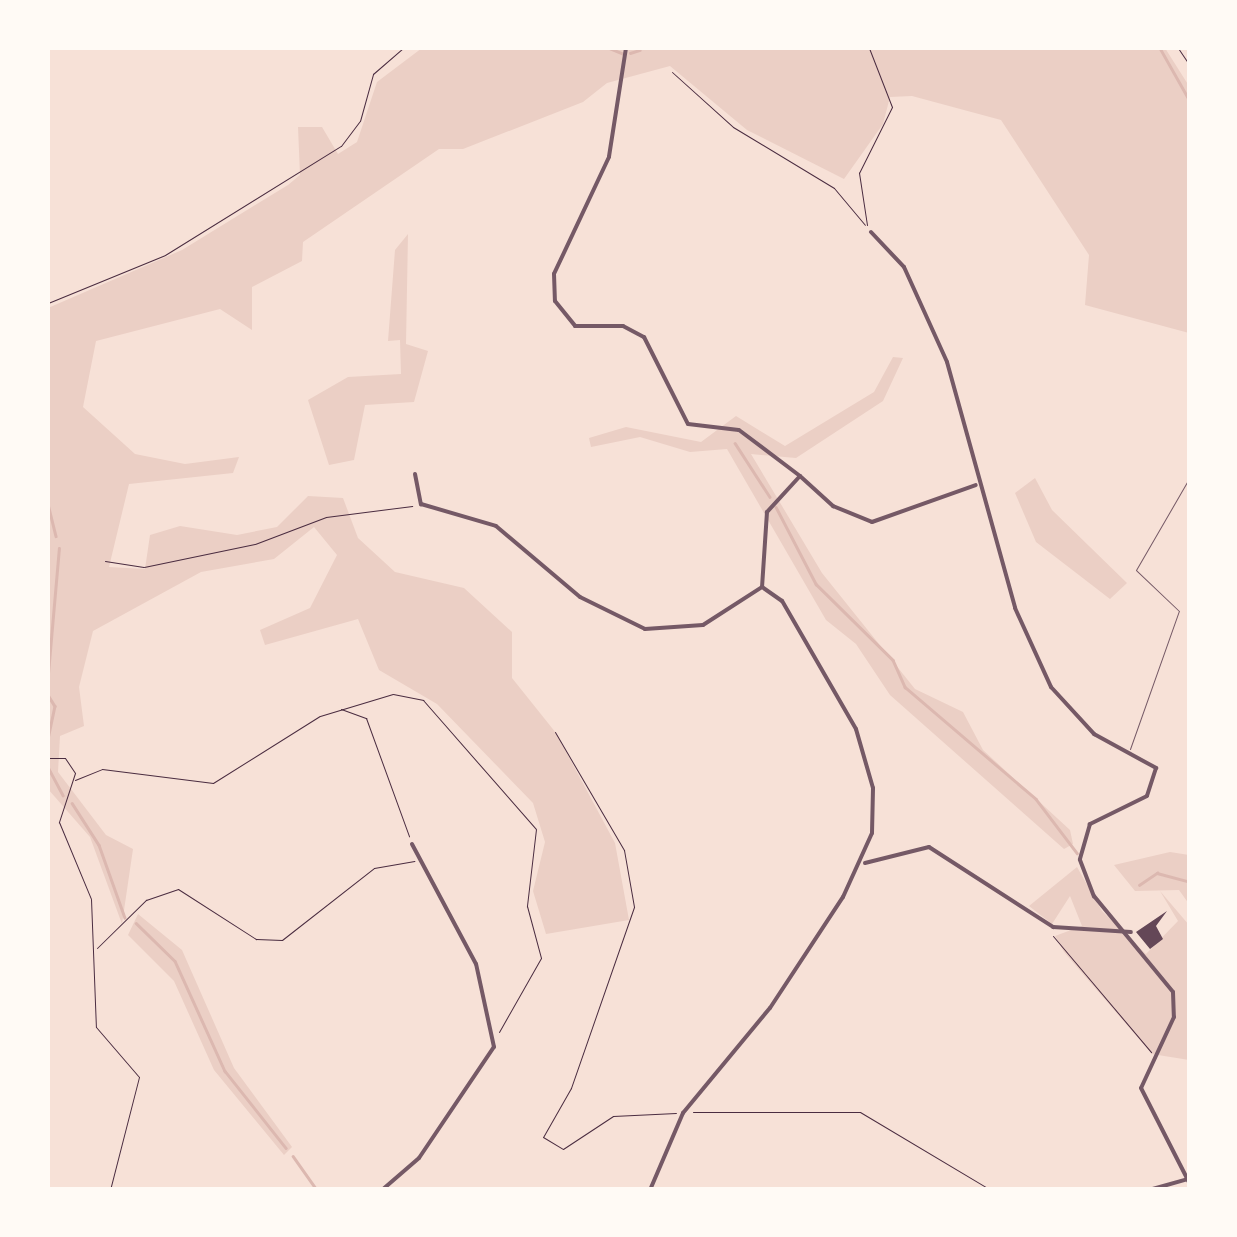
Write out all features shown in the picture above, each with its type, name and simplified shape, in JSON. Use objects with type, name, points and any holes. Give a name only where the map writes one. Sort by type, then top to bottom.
[{"type":"street","points":[[626,48],[609,157],[554,274],[557,308],[579,327],[636,331],[664,362],[688,424],[739,430],[834,506],[872,522],[976,485]]},
{"type":"street","points":[[869,230],[904,267],[947,362],[976,485],[1015,608],[1055,693],[1094,734],[1154,764],[1157,784],[1096,817],[1080,855],[1094,896],[1131,932],[1176,1003],[1151,1052],[1142,1095],[1189,1181],[1149,1190]]},
{"type":"street","points":[[415,474],[421,504],[496,526],[580,598],[650,630],[703,626],[762,587]]},
{"type":"street","points":[[762,587],[767,512],[800,476]]},
{"type":"street","points":[[650,1190],[683,1113],[770,1008],[862,863],[874,806],[866,753],[784,605],[762,587]]},
{"type":"street","points":[[382,1190],[419,1158],[494,1047],[476,964],[412,844]]},
{"type":"street","points":[[862,863],[928,847],[1053,927],[1131,932]]},
{"type":"lane","points":[[1130,749],[1179,611],[1136,570],[1190,477]]},
{"type":"path","points":[[48,303],[165,255],[341,146],[360,120],[373,74],[402,48]]},
{"type":"path","points":[[869,230],[859,173],[892,107],[870,48]]},
{"type":"path","points":[[1178,48],[1190,66]]},
{"type":"path","points":[[672,72],[733,127],[834,188],[869,230]]},
{"type":"path","points":[[105,561],[144,567],[254,544],[326,517],[421,504]]},
{"type":"path","points":[[75,780],[102,769],[213,784],[338,709],[393,694],[422,700],[536,829],[527,906],[541,958],[494,1047]]},
{"type":"path","points":[[338,709],[366,718],[412,844]]},
{"type":"path","points":[[556,732],[624,850],[634,907],[571,1088],[542,1137],[563,1149],[614,1116],[860,1112],[991,1190]]},
{"type":"path","points":[[48,758],[70,762],[75,780],[60,827],[90,892],[98,1032],[139,1082],[110,1190]]},
{"type":"path","points":[[94,948],[146,900],[178,890],[272,942],[374,868],[421,864]]},
{"type":"path","points":[[1053,927],[1062,954],[1151,1052]]},
{"type":"shaded area","points":[[422,48],[1165,48],[1189,86],[1189,333],[1085,305],[1089,255],[1001,120],[912,96],[890,97],[883,124],[844,179],[747,130],[670,66],[607,83],[583,102],[463,149],[439,149],[303,242],[302,261],[252,287],[252,330],[220,309],[96,341],[83,407],[135,454],[185,464],[239,457],[233,473],[129,484],[109,567],[145,569],[150,535],[180,526],[237,535],[277,527],[308,496],[343,498],[358,538],[395,572],[464,588],[512,632],[512,678],[556,733],[615,843],[629,920],[546,934],[533,891],[545,842],[533,803],[437,704],[379,670],[358,619],[265,645],[260,630],[310,608],[337,555],[314,527],[274,559],[201,572],[93,631],[79,687],[84,726],[60,736],[58,772],[106,835],[133,849],[122,924],[90,837],[48,789],[48,308],[182,250],[288,185],[300,175],[298,127],[322,127],[338,154],[357,142],[377,82]]},
{"type":"shaded area","points":[[408,234],[406,344],[428,351],[414,402],[365,405],[354,460],[329,465],[308,400],[348,377],[401,374],[400,340],[388,341],[395,250]]},
{"type":"shaded area","points":[[893,357],[903,358],[883,401],[796,458],[751,454],[822,573],[915,689],[963,712],[983,750],[1070,830],[1073,844],[1064,849],[890,695],[856,644],[826,620],[727,449],[690,452],[640,437],[591,447],[589,438],[626,427],[701,442],[736,416],[785,446],[874,392]]},
{"type":"shaded area","points":[[1035,478],[1052,510],[1127,583],[1110,599],[1036,542],[1015,493]]},
{"type":"shaded area","points":[[1170,852],[1189,855],[1189,904],[1179,890],[1135,891],[1114,865]]},
{"type":"shaded area","points":[[1077,867],[1102,911],[1146,954],[1178,921],[1160,891],[1189,925],[1189,1060],[1152,1054],[1064,952],[1055,936],[1082,926],[1070,896],[1052,924],[1029,906]]},
{"type":"shaded area","points":[[138,914],[182,950],[234,1068],[292,1147],[284,1155],[214,1070],[174,981],[128,935]]},
{"type":"building","points":[[1167,911],[1156,926],[1163,939],[1150,949],[1136,932]]},
{"type":"waterway","points":[[550,48],[573,48]]},
{"type":"waterway","points":[[609,48],[624,54]]},
{"type":"waterway","points":[[1160,48],[1190,101]]},
{"type":"waterway","points":[[630,53],[640,50]]},
{"type":"waterway","points":[[735,443],[770,497]]},
{"type":"waterway","points":[[48,504],[56,536]]},
{"type":"waterway","points":[[776,507],[816,584],[893,660],[905,687],[1036,799],[1077,853]]},
{"type":"waterway","points":[[48,673],[59,548]]},
{"type":"waterway","points":[[48,695],[55,706],[48,740]]},
{"type":"waterway","points":[[48,767],[63,795]]},
{"type":"waterway","points":[[72,803],[99,845],[125,918]]},
{"type":"waterway","points":[[1139,885],[1157,873],[1190,882]]},
{"type":"waterway","points":[[136,923],[175,961],[225,1071],[286,1148]]},
{"type":"waterway","points":[[293,1156],[317,1190]]}]
